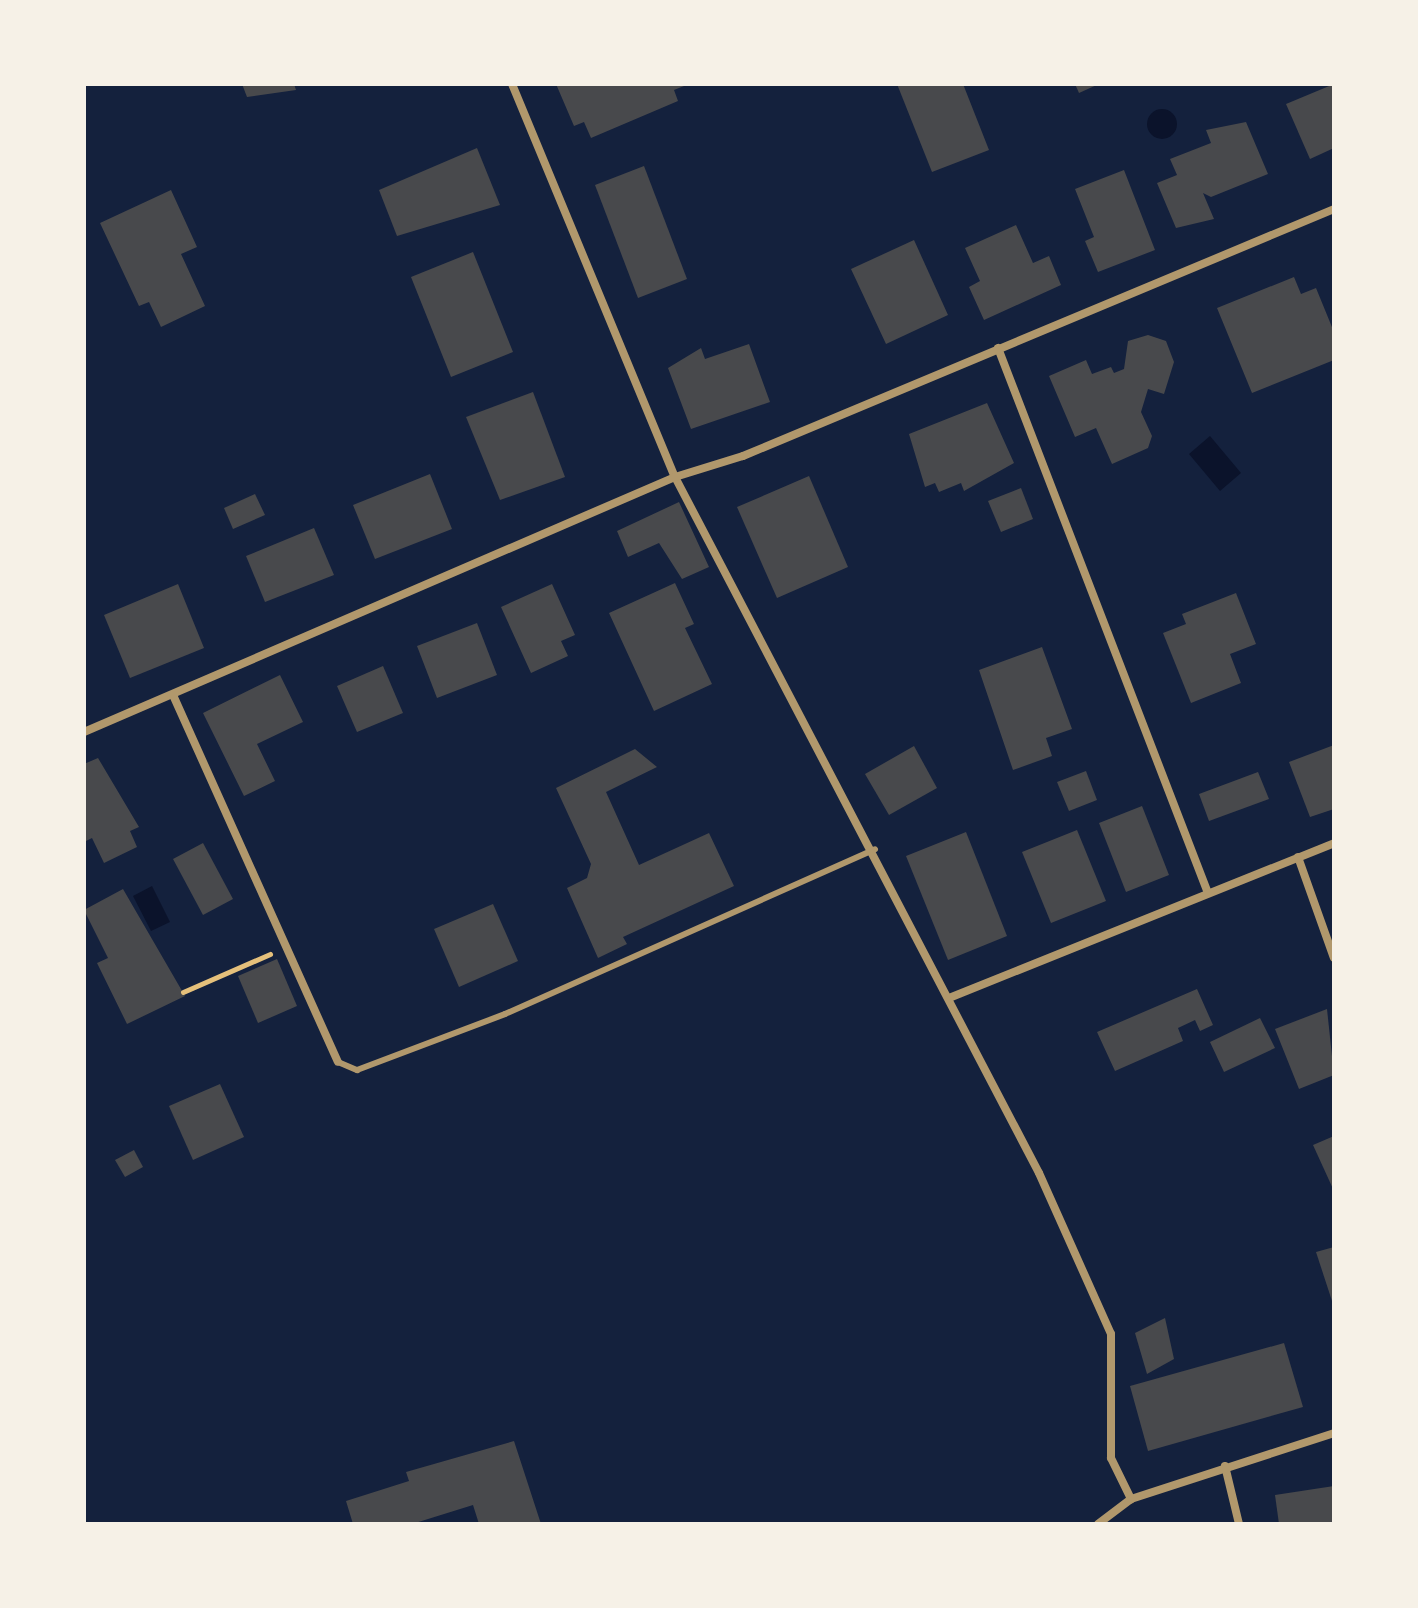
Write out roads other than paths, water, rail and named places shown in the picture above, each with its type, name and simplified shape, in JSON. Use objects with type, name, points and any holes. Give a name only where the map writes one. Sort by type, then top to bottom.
[{"type":"street","points":[[512,84],[675,477],[875,849],[1111,1334],[1111,1458],[1131,1499]]},
{"type":"street","points":[[84,732],[675,477],[1334,209]]},
{"type":"street","points":[[998,348],[1208,893]]},
{"type":"street","points":[[173,695],[338,1062]]},
{"type":"street","points":[[949,998],[1334,843]]},
{"type":"street","points":[[1298,857],[1334,958]]},
{"type":"street","points":[[1098,1524],[1131,1499],[1334,1433]]},
{"type":"street","points":[[1225,1466],[1239,1524]]},
{"type":"lane","points":[[338,1062],[357,1070],[505,1014],[875,849]]},
{"type":"water","points":[[1162,109],[1173,113],[1177,124],[1173,135],[1162,139],[1151,135],[1147,124],[1151,113]]},
{"type":"water","points":[[1210,436],[1241,473],[1220,491],[1189,454]]},
{"type":"water","points":[[152,886],[170,922],[151,931],[133,896]]}]
